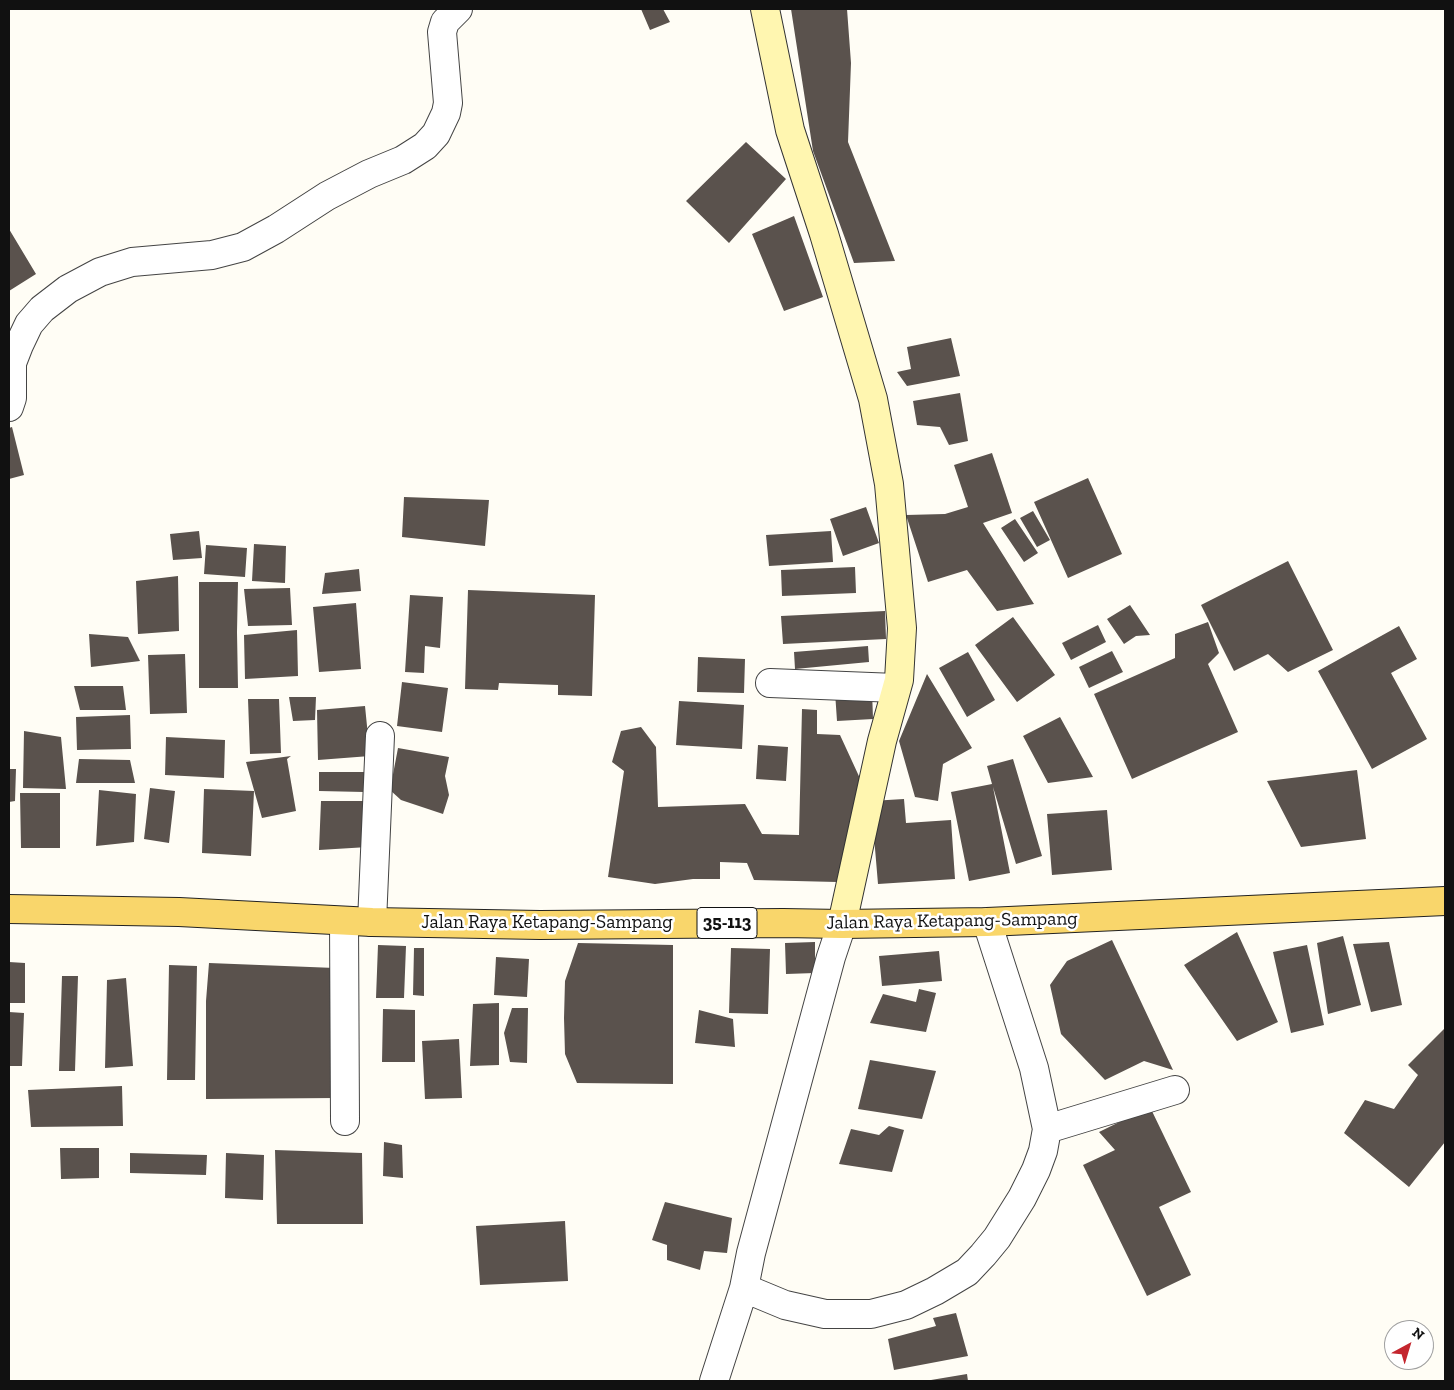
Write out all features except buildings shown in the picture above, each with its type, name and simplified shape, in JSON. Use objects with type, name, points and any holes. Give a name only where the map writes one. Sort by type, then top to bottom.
[{"type":"main road","points":[[765,9],[790,130],[824,234],[873,399],[889,484],[902,628],[896,688],[882,742],[842,924]]},
{"type":"main road","name":"Jalan Raya Ketapang-Sampang","points":[[9,909],[179,912],[372,922],[540,925],[842,924],[987,922],[1445,901]]},
{"type":"street","points":[[9,407],[12,398],[12,363],[19,344],[29,324],[42,309],[68,289],[100,272],[132,262],[212,255],[243,247],[276,229],[327,196],[368,174],[404,160],[425,146],[436,134],[446,112],[448,103],[442,32],[444,22],[458,9]]},
{"type":"street","points":[[770,683],[896,688]]},
{"type":"street","points":[[372,922],[380,736]]},
{"type":"street","points":[[344,921],[345,1120]]},
{"type":"street","points":[[744,1288],[785,1305],[825,1314],[871,1314],[906,1305],[935,1292],[966,1272],[983,1256],[996,1238],[1022,1198],[1036,1170],[1043,1151],[1047,1129],[1034,1068],[987,922]]},
{"type":"street","points":[[714,1381],[744,1288],[751,1253],[831,956],[842,924]]},
{"type":"street","points":[[1047,1129],[1175,1090]]}]
